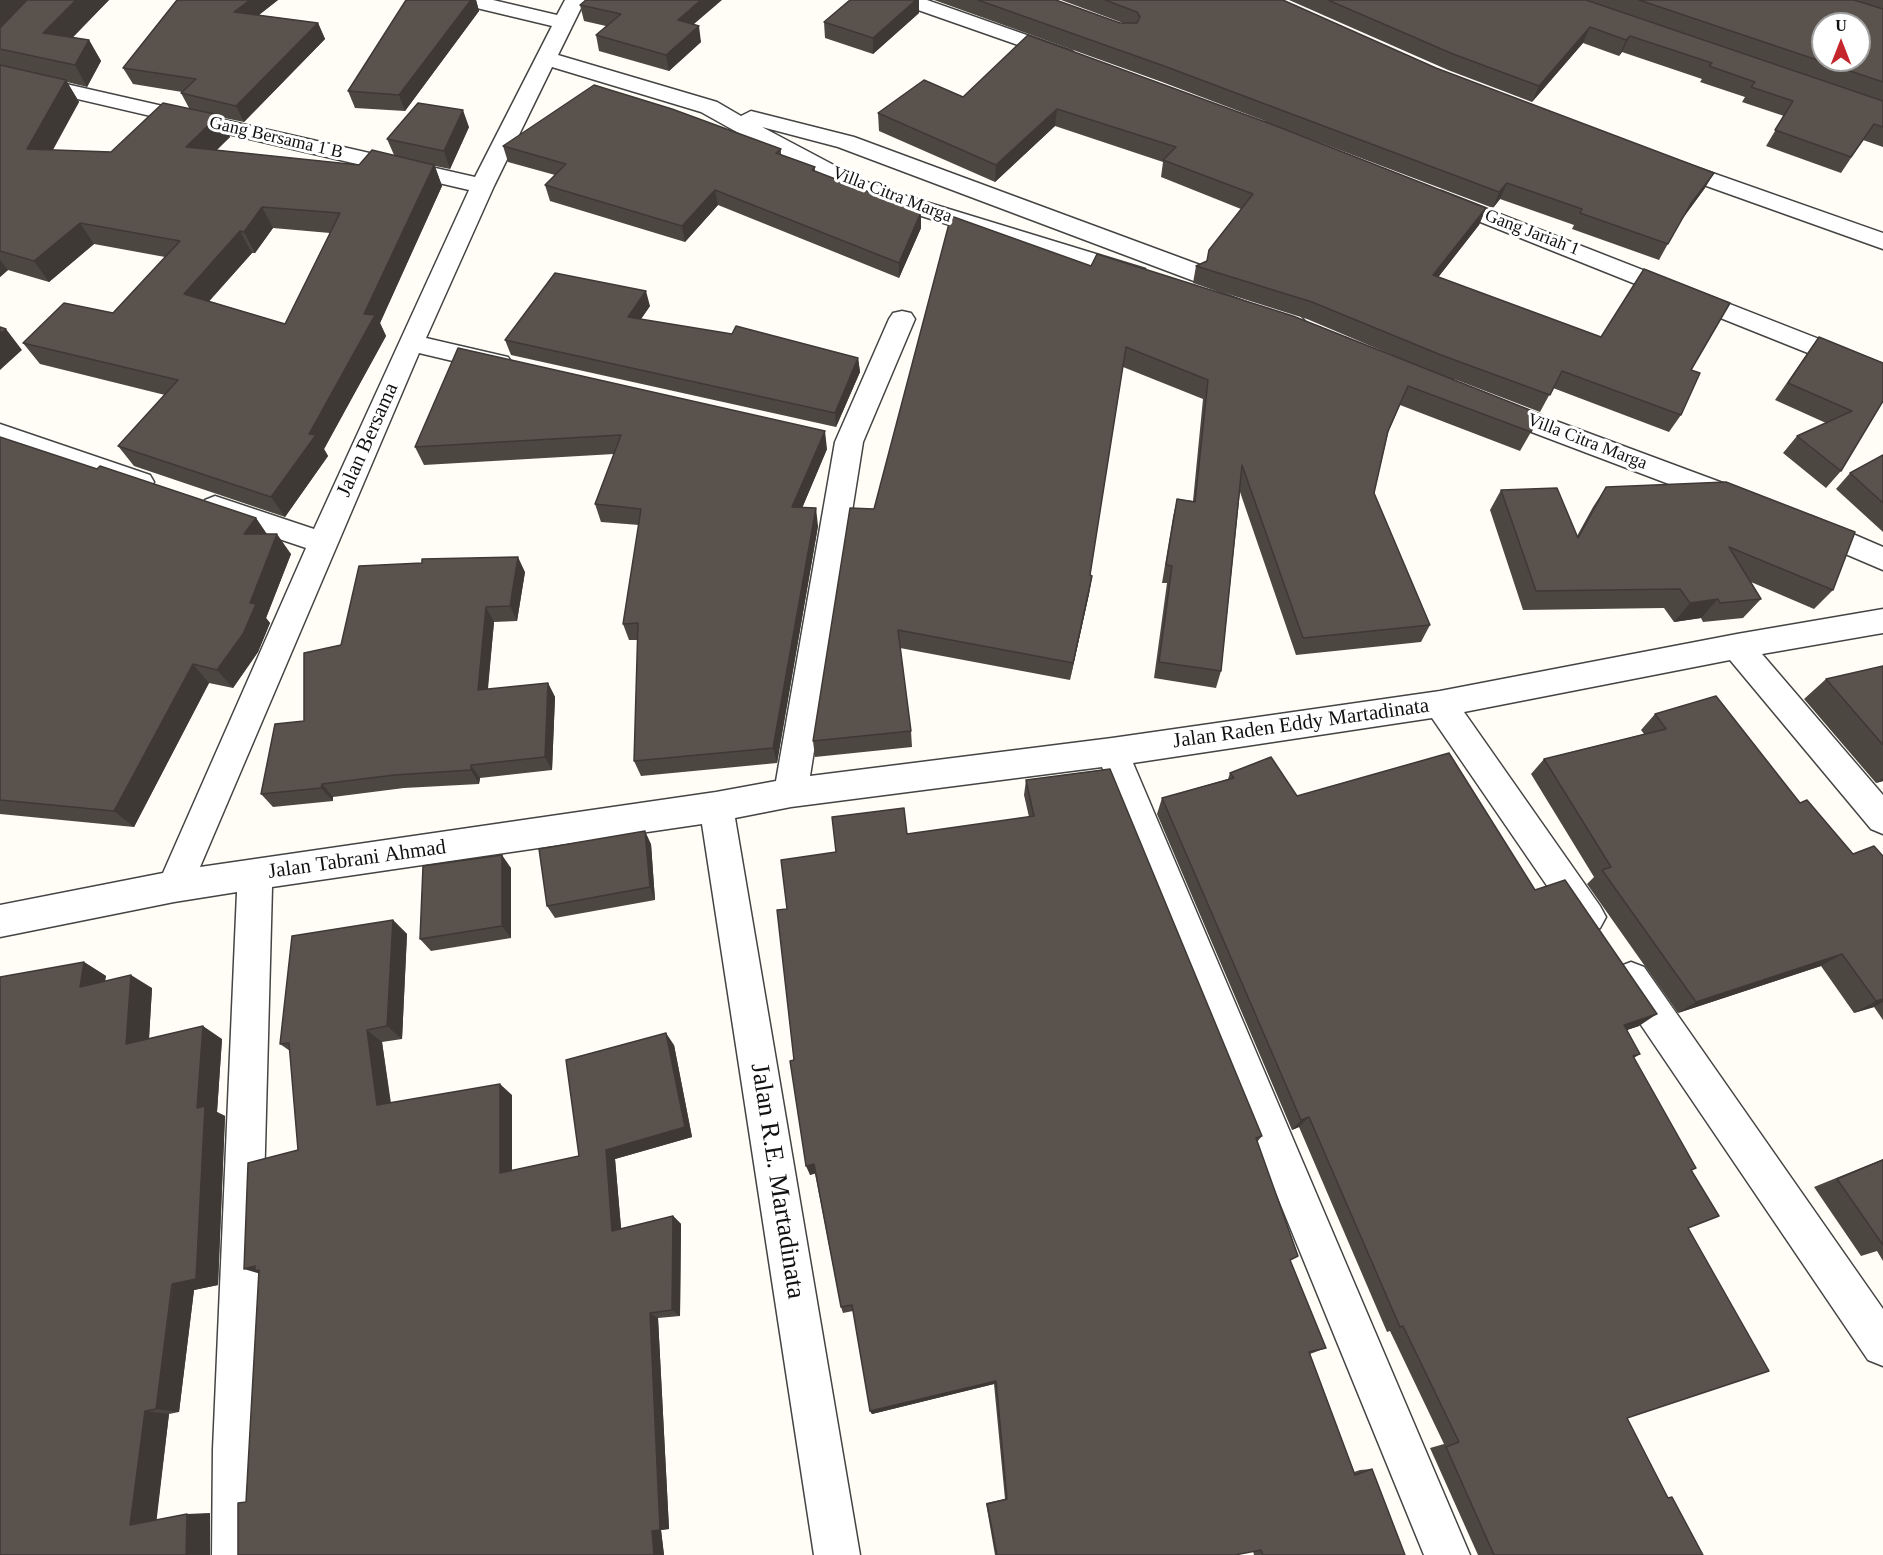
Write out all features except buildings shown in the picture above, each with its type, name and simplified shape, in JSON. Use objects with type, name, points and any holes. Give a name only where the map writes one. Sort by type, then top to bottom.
[{"type":"street","points":[[467,0],[570,12]]},
{"type":"street","points":[[908,0],[1086,62]]},
{"type":"street","name":"Jalan Bersama","points":[[174,886],[482,186],[570,12]]},
{"type":"street","name":"Villa Citra Marga","points":[[547,59],[709,107],[854,185],[1307,332],[1272,301],[887,157]]},
{"type":"street","name":"Gang Bersama 1 B","points":[[0,75],[482,186]]},
{"type":"street","points":[[709,107],[846,142],[887,157],[854,185]]},
{"type":"street","points":[[1643,154],[1883,241]]},
{"type":"street","name":"Gang Jariah 1","points":[[1415,188],[1883,374]]},
{"type":"street","points":[[791,793],[838,439],[902,319]]},
{"type":"street","points":[[411,343],[526,369]]},
{"type":"street","name":"Villa Citra Marga","points":[[1469,397],[1761,508]]},
{"type":"street","points":[[0,434],[323,543]]},
{"type":"street","points":[[1794,521],[1883,559]]},
{"type":"street","name":"Jalan Raden Eddy Martadinata","points":[[716,807],[791,793],[1112,752],[1440,704],[1737,646],[1883,621]]},
{"type":"street","points":[[1737,646],[1883,819]]},
{"type":"street","points":[[1440,704],[1883,1345]]},
{"type":"street","points":[[1112,752],[1447,1555]]},
{"type":"street","name":"Jalan Tabrani Ahmad","points":[[0,921],[174,886],[716,807]]},
{"type":"street","name":"Jalan R.E. Martadinata","points":[[716,807],[837,1555]]},
{"type":"street","points":[[235,1555],[235,1438],[252,918],[256,875]]}]
